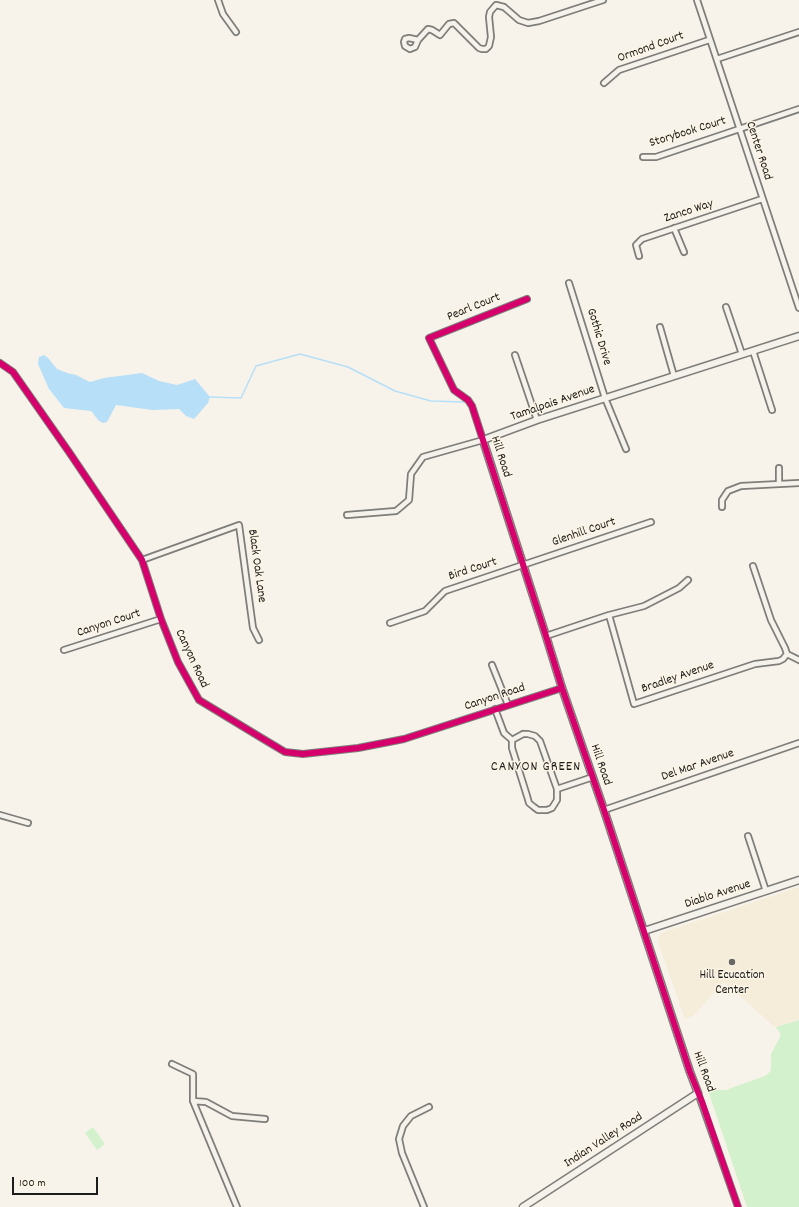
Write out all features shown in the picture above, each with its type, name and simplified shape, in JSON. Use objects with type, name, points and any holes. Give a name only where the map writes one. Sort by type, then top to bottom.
[{"type":"street","points":[[218,0],[223,14],[236,32]]},
{"type":"street","points":[[418,40],[428,29],[440,35],[449,24],[454,22],[479,48],[486,49],[489,46],[491,37],[490,12],[496,5],[504,7],[519,20],[528,23],[603,0]]},
{"type":"street","name":"Center Road","points":[[697,0],[799,308]]},
{"type":"street","points":[[717,59],[799,32]]},
{"type":"street","name":"Ormond Court","points":[[604,83],[619,70],[709,40]]},
{"type":"street","name":"Storybook Court","points":[[643,157],[656,157],[799,109]]},
{"type":"street","name":"Zanco Way","points":[[639,256],[636,245],[642,239],[762,199]]},
{"type":"street","points":[[674,228],[684,252]]},
{"type":"street","name":"Gothic Drive","points":[[569,283],[605,398],[626,449]]},
{"type":"street","name":"Pearl Court","points":[[429,338],[527,299]]},
{"type":"street","points":[[726,306],[742,354]]},
{"type":"street","points":[[660,327],[674,376]]},
{"type":"street","name":"Tamalpais Avenue","points":[[347,516],[396,511],[409,500],[411,474],[423,457],[483,440],[537,420],[799,336]]},
{"type":"street","name":"Hill Road","points":[[429,338],[454,390],[468,400],[472,406],[562,688],[604,810],[690,1072],[738,1207]]},
{"type":"street","points":[[753,351],[772,410]]},
{"type":"street","points":[[515,355],[537,420]]},
{"type":"street","name":"Canyon Road","points":[[0,363],[13,372],[70,452],[142,560],[161,619],[178,662],[199,700],[284,752],[303,754],[351,749],[404,739],[562,688]]},
{"type":"street","points":[[779,468],[779,484]]},
{"type":"street","points":[[722,507],[722,500],[728,491],[741,486],[799,483]]},
{"type":"street","name":"Glenhill Court","points":[[524,565],[651,522]]},
{"type":"street","name":"Black Oak Lane","points":[[142,560],[239,525],[252,628],[259,640]]},
{"type":"street","name":"Bird Court","points":[[390,623],[425,611],[445,591],[524,565]]},
{"type":"street","points":[[753,566],[771,620],[787,654],[799,660]]},
{"type":"street","points":[[546,636],[609,615],[644,606],[679,588],[688,580]]},
{"type":"street","name":"Bradley Avenue","points":[[609,615],[634,704],[755,664],[780,661],[784,659],[787,654]]},
{"type":"street","name":"Canyon Court","points":[[64,650],[161,619]]},
{"type":"street","points":[[492,665],[508,705]]},
{"type":"street","points":[[494,709],[504,733],[512,740],[514,754],[527,796],[532,806],[538,810],[547,810],[552,808],[557,800],[557,789],[540,741],[535,736],[528,734],[523,734],[512,740]]},
{"type":"street","name":"Del Mar Avenue","points":[[604,810],[799,743]]},
{"type":"street","points":[[557,789],[592,777]]},
{"type":"street","points":[[1,816],[28,823]]},
{"type":"street","points":[[748,836],[766,891]]},
{"type":"street","name":"Diablo Avenue","points":[[644,931],[799,880]]},
{"type":"street","points":[[172,1064],[193,1074],[193,1101],[237,1207]]},
{"type":"street","name":"Indian Valley Road","points":[[523,1207],[698,1093]]},
{"type":"street","points":[[193,1101],[206,1102],[232,1116],[265,1120]]},
{"type":"street","points":[[424,1207],[402,1153],[399,1138],[403,1126],[411,1116],[429,1107]]},
{"type":"shaded area","name":"Hill Ecucation Center","points":[[799,887],[799,1019],[775,1027],[724,982],[693,1016],[685,1019],[658,942],[661,933]]},
{"type":"green space","points":[[799,1020],[799,1207],[747,1207],[708,1090],[726,1090],[765,1076],[770,1072],[771,1054],[780,1037],[780,1033],[776,1027]]},
{"type":"green space","points":[[93,1127],[105,1144],[97,1150],[85,1133]]},
{"type":"water","points":[[44,355],[57,369],[76,375],[90,382],[104,378],[142,373],[159,381],[177,385],[195,379],[210,397],[208,403],[194,419],[186,416],[179,409],[152,410],[116,405],[107,422],[103,423],[99,421],[91,411],[64,408],[49,389],[38,364],[39,357]]},
{"type":"waterway","points":[[210,397],[241,398],[256,366],[300,354],[348,367],[395,391],[431,401],[464,402]]},
{"type":"cycle path","points":[[527,299],[429,338],[454,390],[468,400],[472,406],[562,688],[604,810],[690,1072],[702,1102],[738,1207]]},
{"type":"cycle path","points":[[0,363],[13,372],[142,560],[161,619],[178,662],[199,700],[285,752],[303,754],[358,748],[404,739],[562,688]]},
{"type":"place","name":"Hill Ecucation Center","points":[[732,962]]},
{"type":"district","name":"CANYON GREEN","points":[[536,768]]}]
